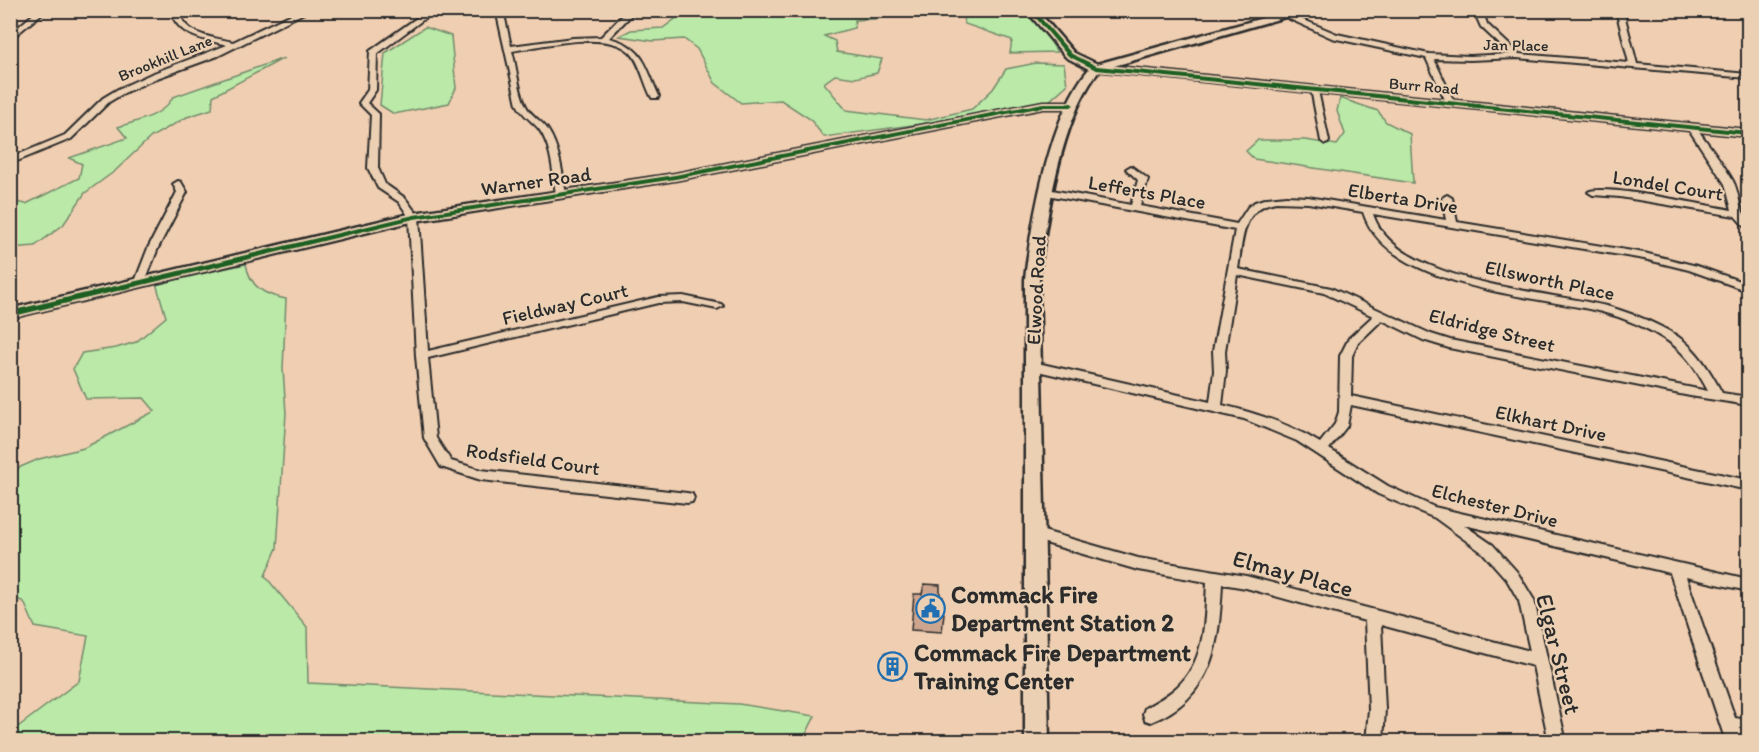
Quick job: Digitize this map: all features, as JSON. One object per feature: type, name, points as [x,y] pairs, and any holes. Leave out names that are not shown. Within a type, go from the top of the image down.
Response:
[{"type":"main road","points":[[1031,10],[1070,55],[1096,68],[1289,17],[1305,10]]},
{"type":"main road","name":"Elwood Road","points":[[1037,741],[1032,279],[1036,242],[1047,192],[1071,105],[1084,80],[1096,68]]},
{"type":"street","points":[[10,38],[43,10]]},
{"type":"street","points":[[181,10],[178,19],[187,31],[234,45]]},
{"type":"street","name":"Brookhill Lane","points":[[10,161],[68,136],[106,100],[121,91],[234,45],[308,10]]},
{"type":"street","points":[[414,217],[402,200],[381,186],[373,168],[375,114],[363,103],[372,90],[373,53],[433,10]]},
{"type":"street","points":[[499,10],[523,110],[548,137],[561,194]]},
{"type":"street","points":[[604,39],[633,10]]},
{"type":"street","points":[[1484,10],[1481,18],[1484,25],[1517,56]]},
{"type":"street","points":[[1619,10],[1634,66]]},
{"type":"street","points":[[1744,10],[1749,20]]},
{"type":"street","name":"Jan Place","points":[[1289,17],[1335,36],[1430,56],[1480,58],[1517,56],[1749,76]]},
{"type":"street","points":[[509,49],[583,39],[604,39],[632,50],[655,96]]},
{"type":"street","points":[[1430,56],[1451,104]]},
{"type":"street","name":"Burr Road","points":[[1096,68],[1749,133]]},
{"type":"street","points":[[1314,91],[1325,141]]},
{"type":"street","name":"Warner Road","points":[[10,314],[414,217],[675,177],[1043,105],[1071,105]]},
{"type":"street","points":[[1692,128],[1730,184],[1731,198],[1738,214],[1749,224]]},
{"type":"street","points":[[1131,168],[1143,178],[1135,208]]},
{"type":"street","points":[[139,284],[153,248],[182,192],[178,184]]},
{"type":"street","name":"Lefferts Place","points":[[1047,192],[1240,228]]},
{"type":"street","name":"Londel Court","points":[[1593,192],[1620,194],[1738,214]]},
{"type":"street","points":[[1447,198],[1452,224]]},
{"type":"street","name":"Elberta Drive","points":[[1216,406],[1220,371],[1219,351],[1240,228],[1244,216],[1251,207],[1260,202],[1280,199],[1308,200],[1663,260],[1749,288]]},
{"type":"street","name":"Ellsworth Place","points":[[1368,210],[1376,232],[1388,244],[1438,273],[1486,286],[1598,307],[1649,325],[1685,348],[1700,363],[1712,380],[1718,397]]},
{"type":"street","name":"Rodsfield Court","points":[[414,217],[422,356],[430,438],[446,464],[481,475],[687,498]]},
{"type":"street","name":"Eldridge Street","points":[[1234,271],[1327,290],[1427,337],[1449,344],[1718,397],[1749,401]]},
{"type":"street","name":"Fieldway Court","points":[[422,356],[658,300],[682,299],[717,306]]},
{"type":"street","points":[[1322,449],[1341,426],[1346,399],[1346,356],[1353,341],[1381,315]]},
{"type":"street","name":"Elchester Drive","points":[[1034,366],[1216,406],[1277,426],[1322,449],[1383,490],[1431,512],[1749,585]]},
{"type":"street","name":"Elkhart Drive","points":[[1346,399],[1749,485]]},
{"type":"street","name":"Elgar Street","points":[[1431,512],[1488,549],[1512,576],[1526,600],[1558,741]]},
{"type":"street","name":"Elmay Place","points":[[1034,534],[1138,564],[1246,582],[1373,618],[1540,661]]},
{"type":"street","points":[[1676,569],[1735,741]]},
{"type":"street","points":[[1151,714],[1183,693],[1202,669],[1211,640],[1215,576]]},
{"type":"street","points":[[1373,618],[1377,709],[1374,741]]},
{"type":"street","points":[[1729,725],[1749,728]]},
{"type":"green space","points":[[686,11],[1018,11],[1033,13],[1057,52],[1010,53],[1012,40],[965,24],[962,16],[892,15],[855,20],[854,28],[824,36],[835,41],[837,52],[882,59],[877,73],[855,78],[835,75],[824,83],[846,110],[926,120],[972,109],[993,89],[1006,69],[1036,63],[1064,64],[1067,85],[1049,101],[957,119],[824,137],[810,119],[781,100],[741,103],[715,83],[697,49],[684,39],[653,41],[619,36],[631,30],[663,28]]},
{"type":"green space","points":[[425,27],[451,36],[456,88],[449,103],[394,114],[380,105],[385,53]]},
{"type":"green space","points":[[284,58],[213,96],[212,109],[187,117],[151,137],[115,171],[85,193],[63,225],[35,246],[11,248],[11,201],[26,204],[79,178],[82,164],[69,158],[127,138],[118,127],[156,113],[163,109],[173,97]]},
{"type":"green space","points":[[1340,98],[1378,111],[1386,122],[1410,134],[1413,183],[1254,159],[1246,151],[1258,140],[1305,140],[1337,145],[1345,134],[1337,111]]},
{"type":"green space","points":[[246,264],[251,279],[259,289],[286,299],[283,369],[286,413],[277,548],[265,576],[307,627],[308,683],[739,704],[815,716],[802,742],[11,742],[11,732],[79,681],[88,636],[35,627],[24,602],[11,596],[11,471],[39,459],[84,448],[155,411],[144,398],[86,399],[73,369],[82,353],[116,348],[136,342],[166,317],[156,283]]},
{"type":"building","name":"Commack Fire Department Station 2","points":[[924,584],[940,585],[940,595],[943,597],[941,613],[944,613],[942,632],[911,630],[914,594],[922,594]]},
{"type":"building","name":"Commack Fire Department Training Center","points":[[885,653],[900,654],[899,664],[903,665],[902,678],[883,675]]},
{"type":"cycle path","points":[[1031,10],[1070,55],[1096,68],[1748,133]]},
{"type":"cycle path","points":[[10,314],[414,217],[675,177],[1043,105],[1071,105]]},
{"type":"place","name":"Commack Fire Department Station 2","points":[[930,608]]},
{"type":"place","name":"Commack Fire Department Training Center","points":[[893,666]]}]
